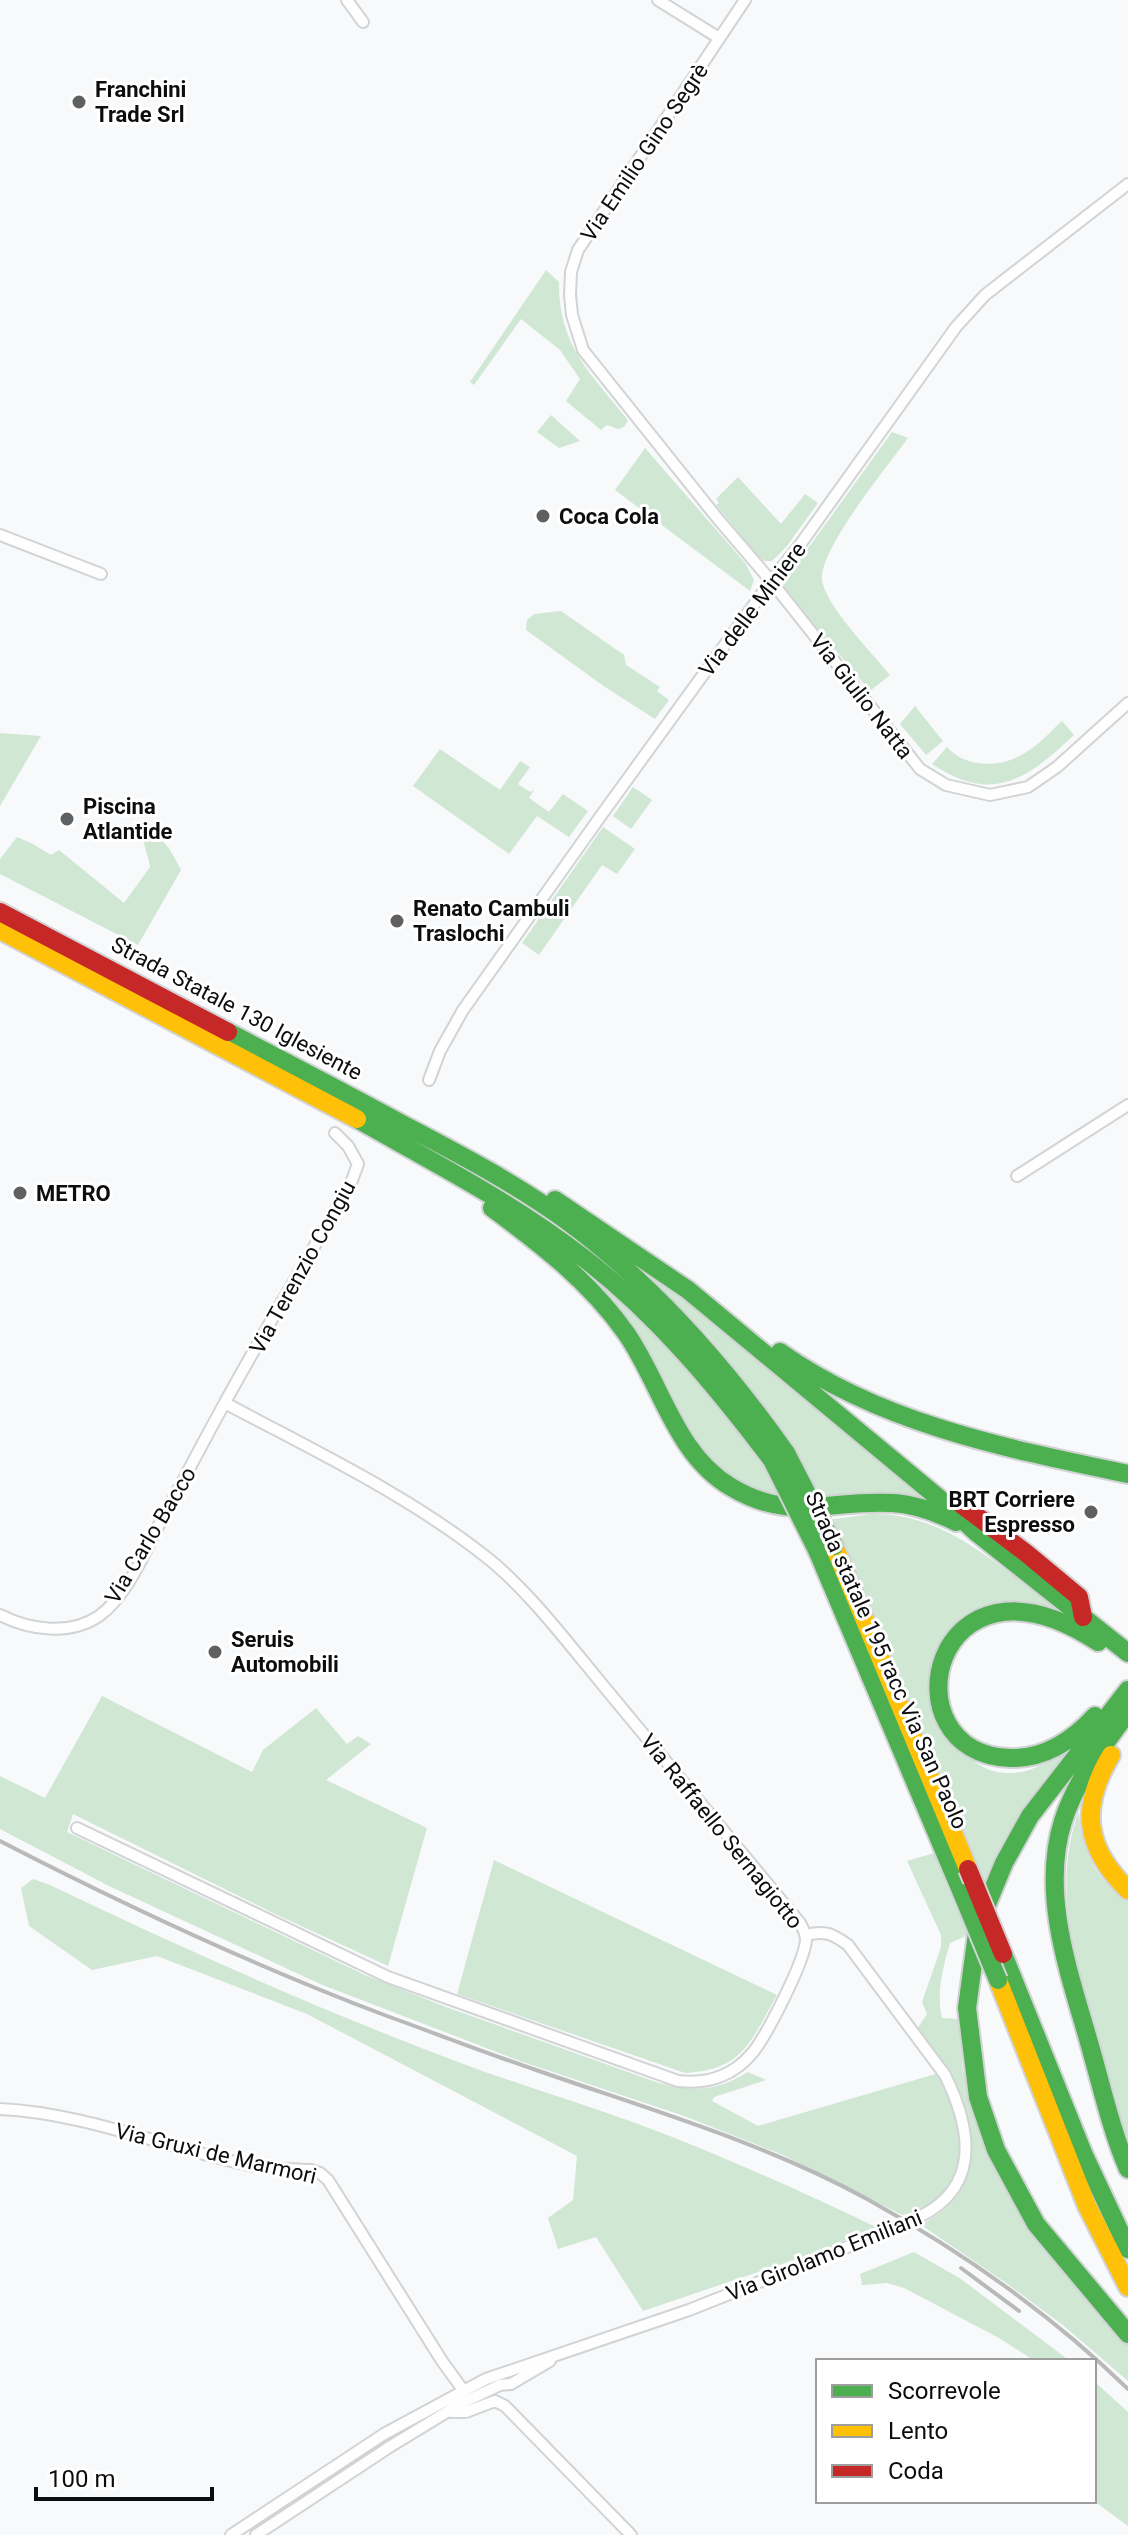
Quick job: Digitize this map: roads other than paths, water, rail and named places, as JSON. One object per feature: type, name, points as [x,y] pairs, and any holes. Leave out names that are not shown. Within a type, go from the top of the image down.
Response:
[{"type":"highway","name":"Strada Statale 130 Iglesiente","points":[[0,912],[450,1149]]},
{"type":"highway","name":"Strada Statale 130 Iglesiente","points":[[0,930],[329,1101],[445,1168]]},
{"type":"highway","points":[[450,1149],[468,1149],[491,1161],[635,1252],[739,1331],[977,1533],[1083,1617],[1108,1643]]},
{"type":"highway","name":"Strada statale 195 racc Via San Paolo","points":[[450,1149],[521,1190],[579,1230],[651,1293],[739,1388],[826,1548],[968,1869],[1084,2155],[1128,2249]]},
{"type":"highway","points":[[445,1168],[462,1187],[514,1224],[586,1286],[609,1312],[639,1352],[681,1435],[698,1460],[717,1478],[745,1495],[774,1505],[805,1508],[859,1502],[905,1504],[930,1510],[977,1533]]},
{"type":"highway","name":"Strada statale 195 racc Via San Paolo","points":[[445,1168],[521,1213],[565,1244],[640,1306],[683,1349],[779,1457]]},
{"type":"highway","points":[[635,1252],[647,1252],[666,1264],[788,1358],[903,1417],[1002,1448],[1128,1474]]},
{"type":"highway","points":[[944,1502],[959,1503],[1026,1553],[1079,1597],[1083,1617]]},
{"type":"highway","name":"Strada statale 195 racc Via San Paolo","points":[[826,1548],[1087,2206],[1128,2287]]},
{"type":"highway","points":[[1125,1701],[1104,1705],[1068,1743],[1042,1756],[1017,1759],[989,1757],[963,1743],[946,1722],[937,1699],[937,1671],[947,1647],[965,1628],[988,1613],[1013,1611],[1042,1614],[1066,1622],[1128,1655]]},
{"type":"highway","points":[[1125,1701],[1086,1757],[1030,1816],[990,1893],[978,1926],[967,2008],[978,2097],[996,2150],[1036,2224],[1128,2334]]},
{"type":"highway","points":[[1128,1730],[1099,1771],[1092,1795],[1089,1825],[1097,1852],[1110,1875],[1128,1890]]},
{"type":"highway","points":[[1086,1757],[1062,1824],[1056,1866],[1057,1907],[1064,1952],[1128,2169]]},
{"type":"street","points":[[347,0],[363,22]]},
{"type":"street","points":[[658,0],[719,38]]},
{"type":"street","name":"Via Emilio Gino Segrè","points":[[745,0],[578,250],[571,272],[572,315],[583,350],[771,581]]},
{"type":"street","name":"Via delle Miniere","points":[[429,1080],[440,1051],[463,1010],[956,327],[985,295],[1128,184]]},
{"type":"street","points":[[0,535],[101,574]]},
{"type":"street","name":"Via Giulio Natta","points":[[771,581],[917,767],[946,785],[990,795],[1028,787],[1057,767],[1128,703]]},
{"type":"street","points":[[1017,1176],[1128,1105]]},
{"type":"street","name":"Via Terenzio Congiu","points":[[225,1403],[351,1183],[358,1164],[348,1146],[335,1133]]},
{"type":"street","name":"Via Carlo Bacco","points":[[0,1615],[16,1623],[47,1628],[73,1627],[96,1618],[114,1604],[225,1403]]},
{"type":"street","name":"Via Raffaello Sernagiotto","points":[[77,1828],[378,1973],[678,2081],[700,2083],[723,2077],[754,2052],[804,1950],[806,1935],[800,1923],[573,1648],[488,1558],[448,1528],[355,1473],[225,1403]]},
{"type":"street","name":"Via Girolamo Emiliani","points":[[231,2535],[384,2434],[463,2390],[507,2371],[689,2310],[885,2232],[934,2209],[948,2198],[962,2174],[965,2133],[955,2096],[945,2075],[848,1945],[834,1934],[820,1932],[806,1935]]},
{"type":"street","name":"Via Gruxi de Marmori","points":[[0,2109],[46,2114],[250,2165],[320,2173],[328,2180],[463,2390]]},
{"type":"street","name":"Via Girolamo Emiliani","points":[[261,2533],[460,2404],[500,2385],[511,2384],[558,2355]]},
{"type":"street","points":[[505,2406],[511,2384],[507,2371]]},
{"type":"street","points":[[450,2412],[466,2412],[495,2401],[505,2406],[631,2535]]},
{"type":"railway","points":[[0,1841],[95,1889],[288,1977],[499,2057],[746,2143],[828,2179],[937,2240],[1004,2285],[1068,2335],[1128,2389]]},
{"type":"railway","points":[[961,2268],[1019,2311]]},
{"type":"place","name":"Franchini Trade Srl","points":[[79,102]]},
{"type":"place","name":"Coca Cola","points":[[543,516]]},
{"type":"place","name":"Piscina Atlantide","points":[[67,819]]},
{"type":"place","name":"Renato Cambuli Traslochi","points":[[397,921]]},
{"type":"place","name":"METRO","points":[[20,1193]]},
{"type":"place","name":"BRT Corriere Espresso","points":[[1091,1512]]},
{"type":"place","name":"Seruis Automobili","points":[[215,1652]]}]
